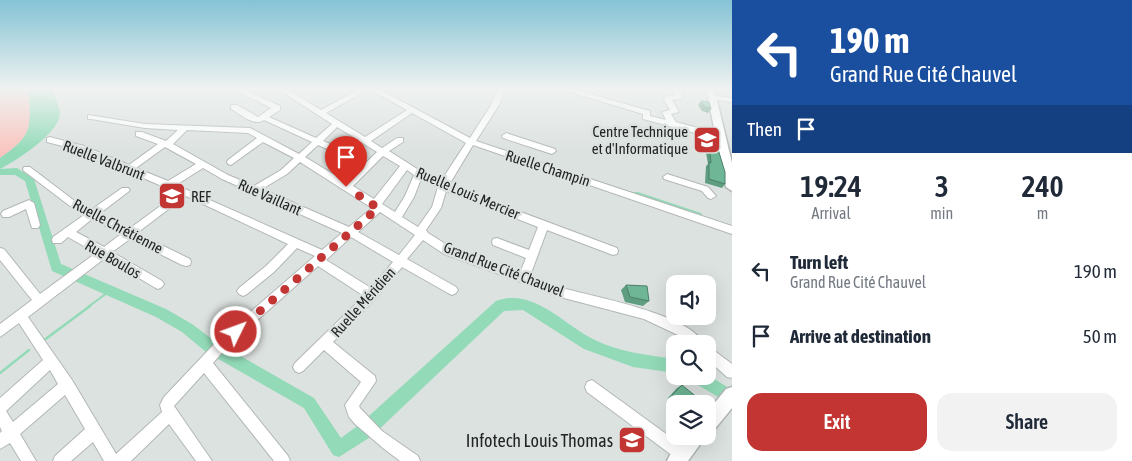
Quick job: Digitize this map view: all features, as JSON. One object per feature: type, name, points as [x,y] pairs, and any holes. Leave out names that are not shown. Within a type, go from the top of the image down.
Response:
[{"type":"main road","points":[[713,110],[729,164],[732,187]]},
{"type":"main road","points":[[716,416],[730,402]]},
{"type":"main road","points":[[679,457],[689,445]]},
{"type":"street","points":[[240,110],[341,152],[412,110]]},
{"type":"street","points":[[250,131],[261,119],[275,110]]},
{"type":"street","name":"Ruelle Louis Mercier","points":[[315,110],[419,174],[443,186],[613,251]]},
{"type":"street","points":[[321,113],[327,110]]},
{"type":"street","name":"Ruelle Champin","points":[[412,110],[470,141],[732,230]]},
{"type":"street","name":"Ruelle Méridien","points":[[299,367],[372,295],[421,232],[436,208],[443,186],[491,110]]},
{"type":"street","points":[[635,110],[647,113],[646,117],[674,126],[721,136]]},
{"type":"street","points":[[674,110],[675,112],[666,112],[674,126]]},
{"type":"street","name":"Grand Rue Cité Chauvel","points":[[91,117],[184,129],[250,131],[300,158],[376,207],[421,232],[448,251],[564,293],[646,314],[687,335]]},
{"type":"street","points":[[254,190],[277,177],[337,123]]},
{"type":"street","points":[[129,169],[166,144],[184,129]]},
{"type":"street","name":"Rue Vaillant","points":[[139,134],[166,144],[224,177],[350,232],[452,290]]},
{"type":"street","points":[[506,136],[552,152]]},
{"type":"street","points":[[231,162],[263,138]]},
{"type":"street","name":"Ruelle Valbrunt","points":[[50,140],[80,148],[169,185],[296,242],[372,295]]},
{"type":"street","points":[[346,187],[383,151],[400,140]]},
{"type":"street","points":[[169,185],[203,164]]},
{"type":"street","points":[[205,461],[170,414],[167,408],[169,402],[219,348],[376,207],[406,165]]},
{"type":"street","name":"Ruelle Chrétienne","points":[[27,169],[73,204],[186,262]]},
{"type":"street","points":[[396,218],[409,198],[419,174]]},
{"type":"street","points":[[667,177],[705,189],[711,196]]},
{"type":"street","points":[[57,240],[125,190]]},
{"type":"street","points":[[0,331],[185,192]]},
{"type":"street","points":[[6,214],[29,203],[35,225]]},
{"type":"street","points":[[524,277],[544,225]]},
{"type":"street","name":"Rue Boulos","points":[[68,232],[103,254],[158,284]]},
{"type":"street","points":[[242,291],[270,269],[296,242]]},
{"type":"street","points":[[497,242],[533,256]]},
{"type":"street","points":[[0,252],[39,302]]},
{"type":"street","points":[[21,316],[67,385],[112,461]]},
{"type":"street","points":[[325,343],[370,382],[352,405],[353,412],[367,426],[413,461]]},
{"type":"street","points":[[716,359],[732,372]]},
{"type":"street","points":[[0,406],[51,360]]},
{"type":"street","points":[[205,364],[283,461]]},
{"type":"street","points":[[0,442],[67,385]]},
{"type":"street","points":[[592,387],[679,457]]},
{"type":"street","points":[[0,414],[30,461]]},
{"type":"street","points":[[120,461],[170,414]]},
{"type":"street","points":[[60,461],[94,431]]},
{"type":"shaded area","points":[[0,110],[30,110],[30,121],[25,136],[0,158]]},
{"type":"shaded area","points":[[30,110],[60,110],[60,114],[58,121],[45,138],[16,160],[0,169],[0,158],[25,136],[28,129]]},
{"type":"building","points":[[701,132],[713,135],[714,146],[717,146],[725,172],[725,184],[709,179],[709,162],[711,163],[709,143],[704,142]]},
{"type":"building","points":[[626,285],[647,286],[649,301],[630,297]]},
{"type":"building","points":[[682,385],[694,395],[672,395]]},
{"type":"waterway","points":[[0,172],[17,171],[29,179],[56,267],[161,313],[187,328],[211,347],[309,403],[339,449],[366,430],[501,305],[525,304],[589,344],[633,360],[666,365]]},
{"type":"waterway","points":[[636,194],[699,215]]},
{"type":"waterway","points":[[88,307],[111,290]]},
{"type":"waterway","points":[[43,341],[90,306]]},
{"type":"waterway","points":[[0,373],[29,350]]},
{"type":"waterway","points":[[711,385],[732,398]]},
{"type":"place","name":"Centre Technique et d'Informatique","points":[[707,140]]},
{"type":"place","name":"REF","points":[[172,196]]},
{"type":"place","name":"Infotech Louis Thomas","points":[[632,440]]},
{"type":"route","points":[[236,332],[293,280],[378,208],[346,187]]}]
